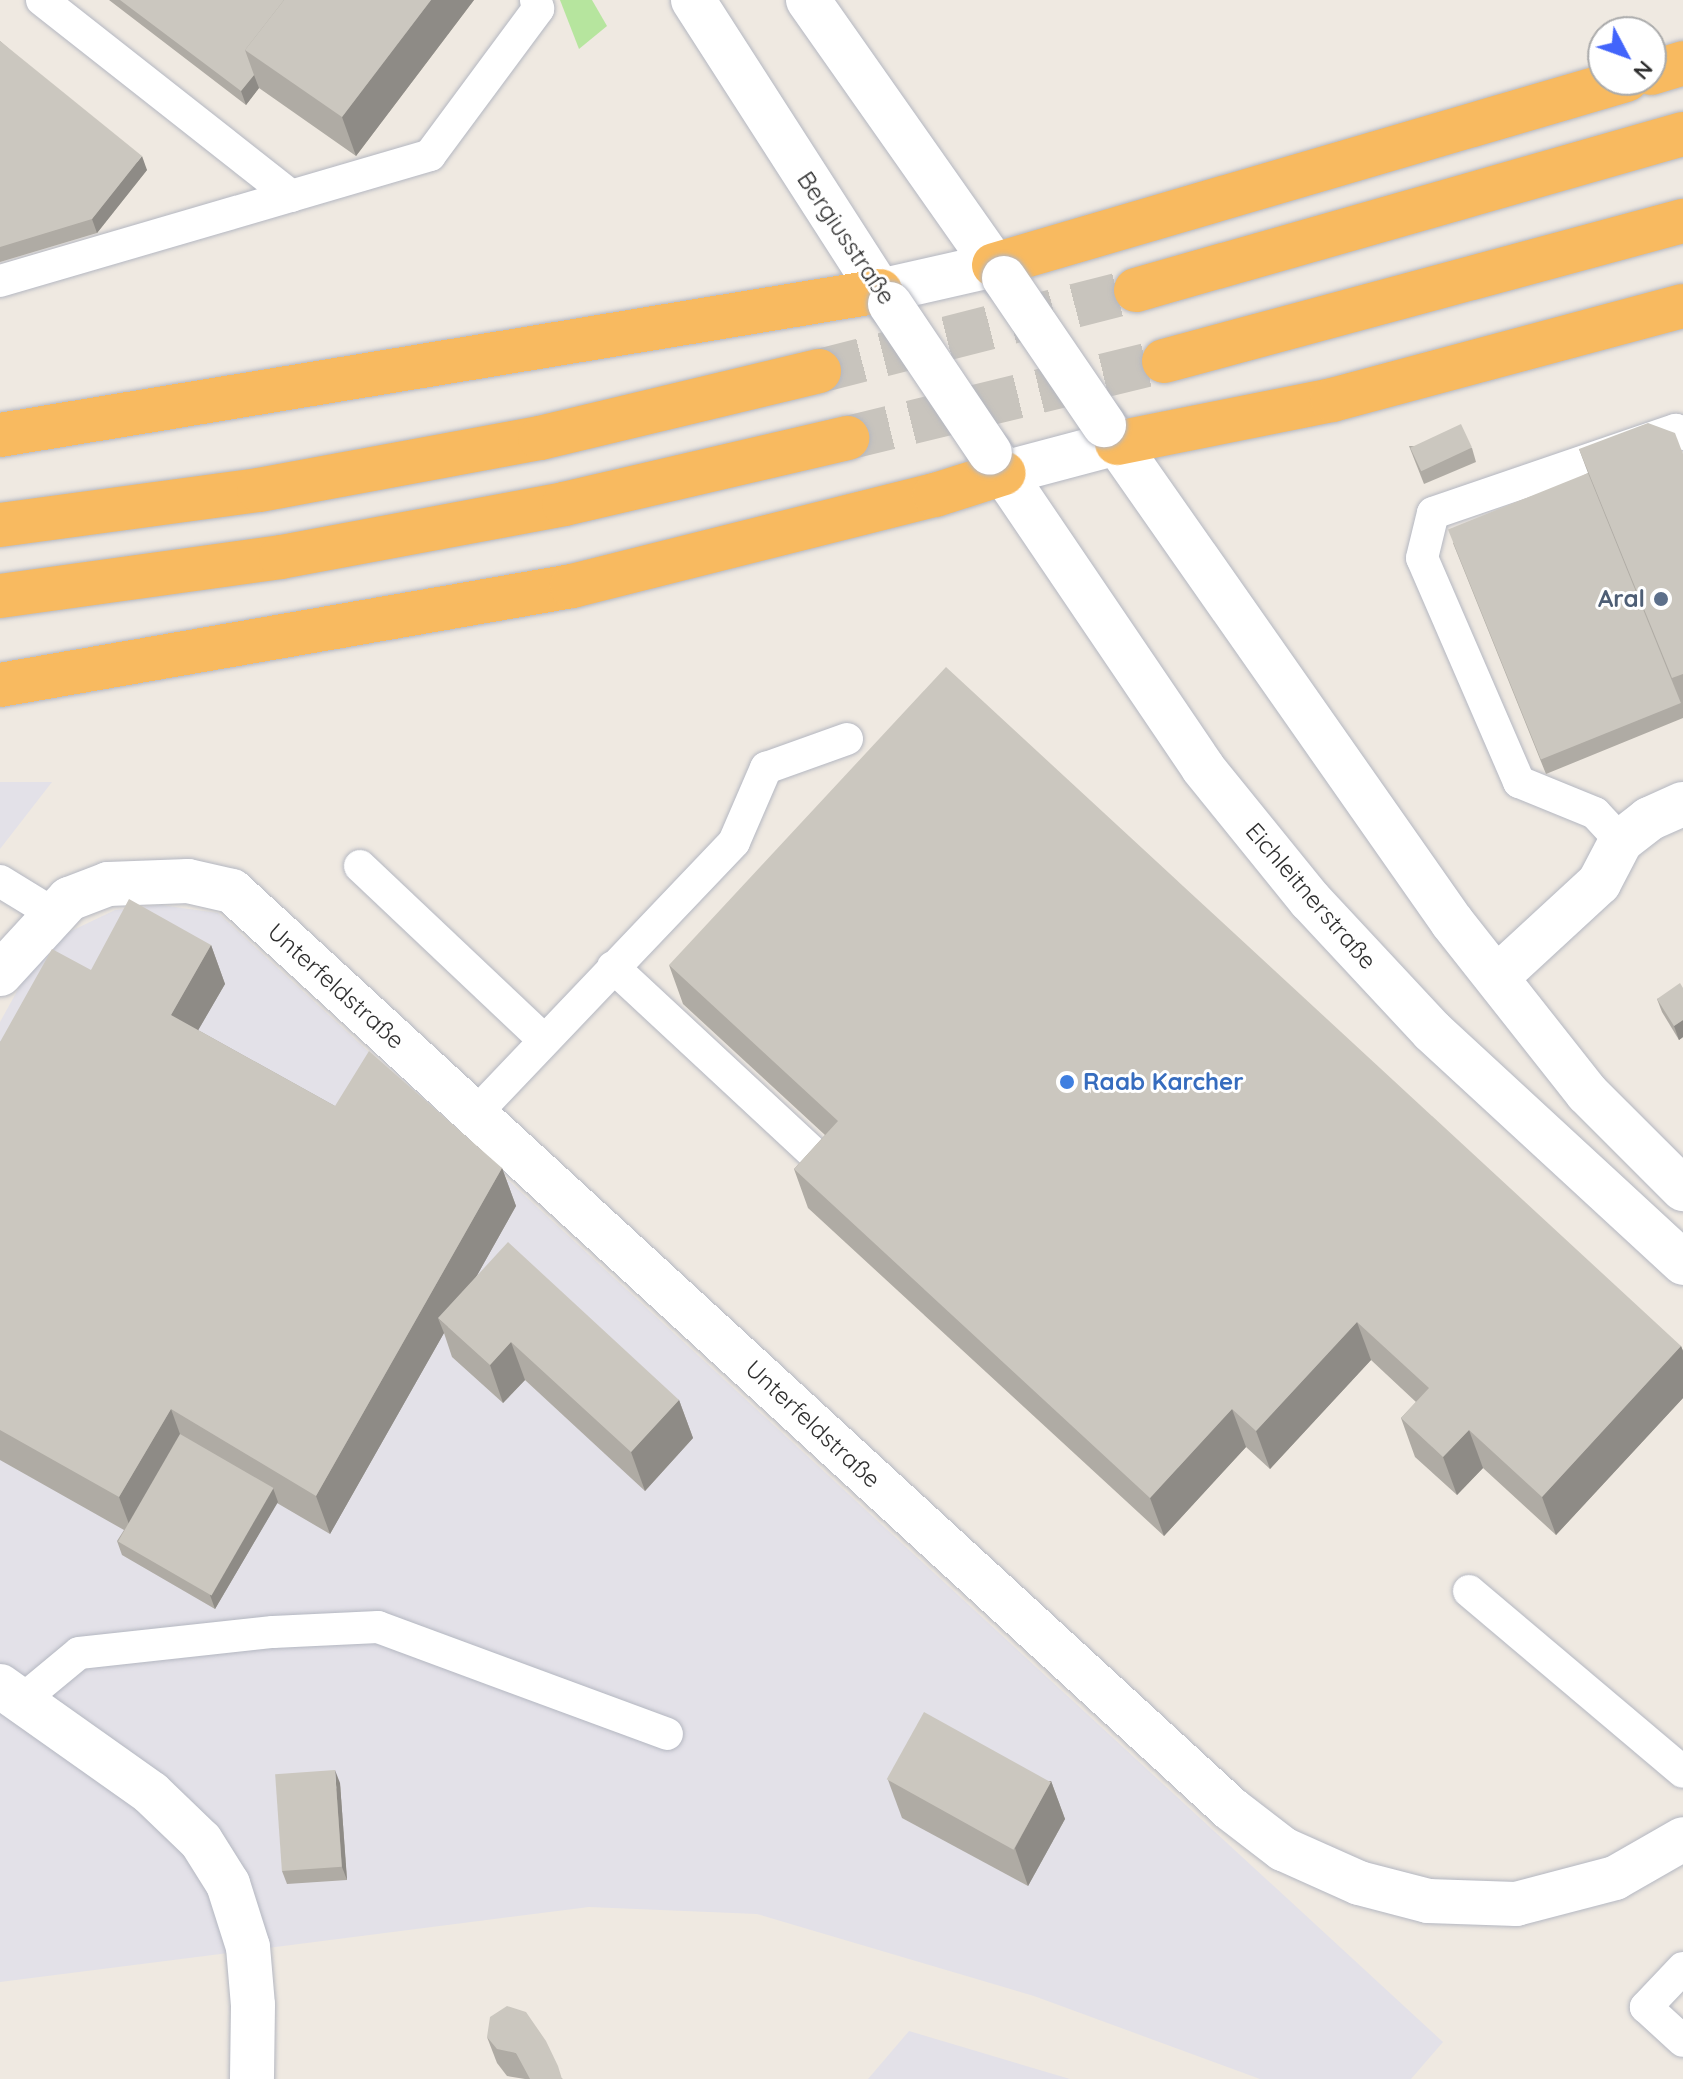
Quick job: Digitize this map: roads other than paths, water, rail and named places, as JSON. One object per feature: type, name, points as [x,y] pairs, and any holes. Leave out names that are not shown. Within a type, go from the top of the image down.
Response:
[{"type":"highway","points":[[999,272],[1587,92]]},
{"type":"highway","points":[[1136,290],[1683,134]]},
{"type":"highway","points":[[1164,361],[1683,221]]},
{"type":"highway","points":[[0,435],[885,298]]},
{"type":"highway","points":[[1110,434],[1332,400],[1683,306]]},
{"type":"highway","points":[[0,525],[259,490],[540,438],[819,371]]},
{"type":"highway","points":[[0,596],[281,557],[564,504],[847,438]]},
{"type":"highway","points":[[0,685],[572,586],[935,495],[997,463]]},
{"type":"street","name":"Bergiusstraße","points":[[693,0],[885,298],[997,463]]},
{"type":"street","points":[[808,0],[1452,922],[1587,1093],[1683,1189]]},
{"type":"street","points":[[885,298],[999,272]]},
{"type":"street","points":[[997,463],[1110,434]]},
{"type":"street","name":"Eichleitnerstraße","points":[[997,463],[1203,768],[1310,900],[1432,1031],[1683,1263]]},
{"type":"street","points":[[1497,977],[1599,883],[1621,841],[1649,819],[1683,804]]},
{"type":"street","name":"Unterfeldstraße","points":[[0,974],[69,899],[108,884],[188,881],[232,891],[1231,1809],[1283,1849],[1359,1883],[1428,1901],[1516,1904],[1615,1878],[1683,1839]]},
{"type":"street","points":[[10,1693],[151,1793],[201,1841],[228,1884],[248,1947],[253,2005],[252,2079]]},
{"type":"lane","points":[[42,0],[291,196]]},
{"type":"lane","points":[[0,281],[430,155],[538,9],[536,0]]},
{"type":"lane","points":[[1621,841],[1595,813],[1519,782],[1422,558],[1433,513],[1676,430],[1683,434]]},
{"type":"lane","points":[[476,1113],[734,842],[766,768],[847,739]]},
{"type":"lane","points":[[360,866],[544,1040]]},
{"type":"lane","points":[[0,881],[54,914]]},
{"type":"lane","points":[[613,967],[814,1154]]},
{"type":"lane","points":[[1469,1591],[1683,1772]]},
{"type":"lane","points":[[10,1693],[79,1653],[273,1632],[378,1627],[667,1734]]},
{"type":"lane","points":[[1683,1968],[1646,2007],[1683,2041]]},
{"type":"tunnel","points":[[819,371],[1136,290]]},
{"type":"tunnel","points":[[847,438],[1164,361]]},
{"type":"place","name":"Aral","points":[[1661,599]]},
{"type":"place","name":"Raab Karcher","points":[[1067,1082]]}]
